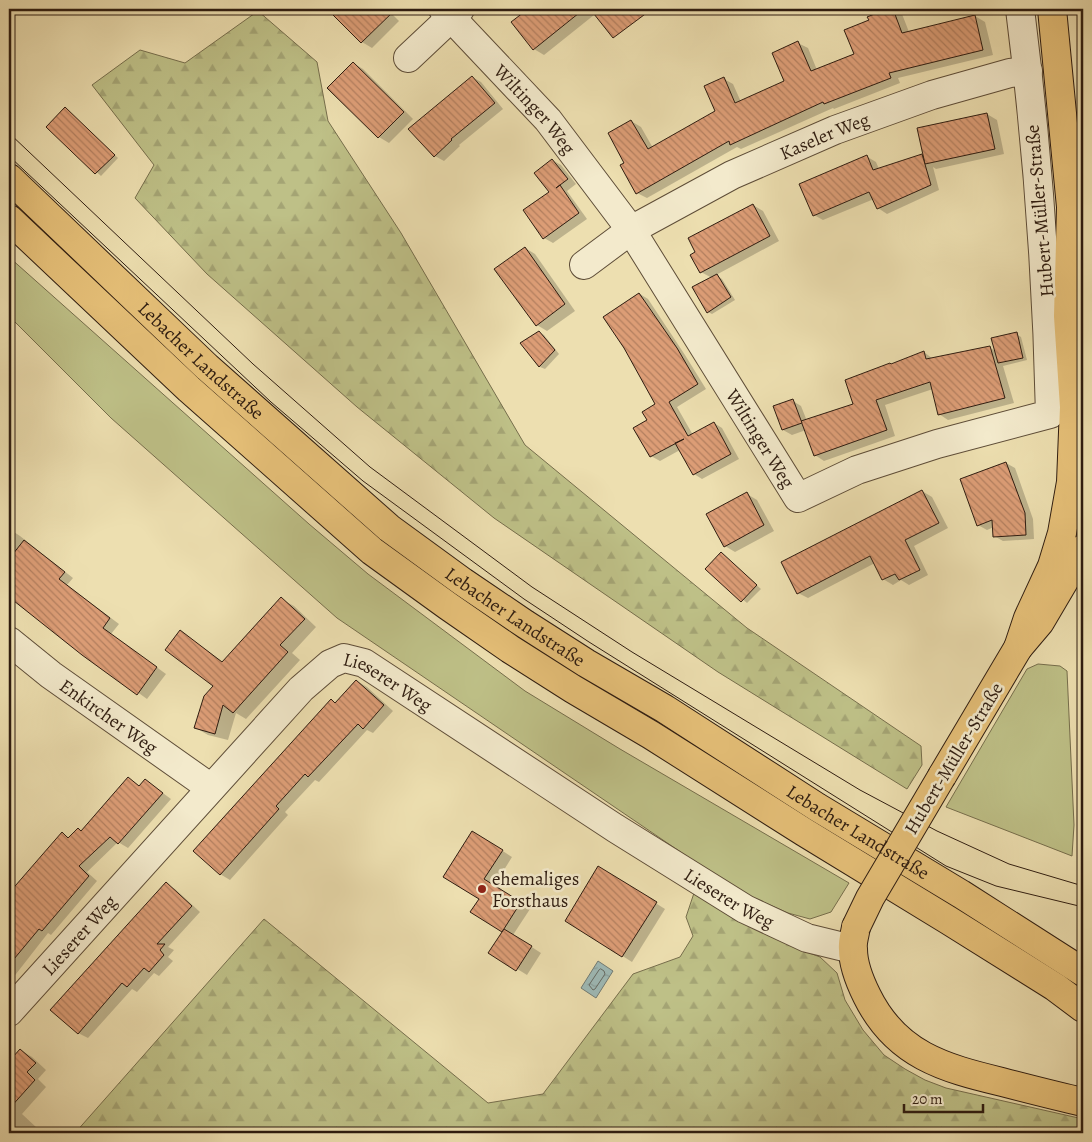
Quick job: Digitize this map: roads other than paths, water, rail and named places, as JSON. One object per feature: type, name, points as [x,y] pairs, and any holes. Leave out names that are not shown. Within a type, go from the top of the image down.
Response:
[{"type":"main road","name":"Hubert-Müller-Straße","points":[[1052,9],[1070,207],[1083,286]]},
{"type":"main road","name":"Lebacher Landstraße","points":[[9,178],[207,367],[389,528],[525,624],[665,709],[817,807],[961,894],[1083,972]]},
{"type":"main road","name":"Hubert-Müller-Straße","points":[[1018,648],[1028,618],[1052,566],[1062,533],[1071,482],[1062,410],[1068,316],[1070,207]]},
{"type":"main road","name":"Lebacher Landstraße","points":[[9,219],[189,389],[372,551],[510,649],[573,689],[652,735],[804,832],[1055,987],[1083,1008]]},
{"type":"main road","name":"Hubert-Müller-Straße","points":[[854,938],[870,898],[1018,648],[1040,622],[1083,549]]},
{"type":"main road","points":[[854,938],[858,976],[878,1016],[897,1038],[944,1066],[972,1075],[1083,1102]]},
{"type":"street","name":"Hubert-Müller-Straße","points":[[1020,9],[1028,71],[1040,206],[1047,314],[1062,410]]},
{"type":"street","name":"Wiltinger Weg","points":[[408,58],[451,11],[548,120],[631,230],[798,498],[857,470],[937,444],[1062,410]]},
{"type":"street","name":"Kaseler Weg","points":[[631,230],[732,175],[835,130],[932,95],[1010,73],[1028,71]]},
{"type":"street","points":[[584,264],[631,230]]},
{"type":"street","name":"Enkircher Weg","points":[[9,641],[51,675],[211,788]]},
{"type":"street","name":"Lieserer Weg","points":[[9,1012],[301,689],[330,664],[344,658],[364,663],[615,828],[745,909],[806,938],[854,938]]},
{"type":"water","points":[[598,961],[613,971],[596,998],[581,988]]},
{"type":"tram line","points":[[9,133],[253,364],[370,467],[532,587],[632,652],[860,790],[937,831],[1009,864],[1083,886]]},
{"type":"tram line","points":[[9,156],[271,402],[363,481],[524,599],[589,642],[946,866],[996,886],[1083,907]]},
{"type":"place","name":"ehemaliges Forsthaus","points":[[482,889]]}]
